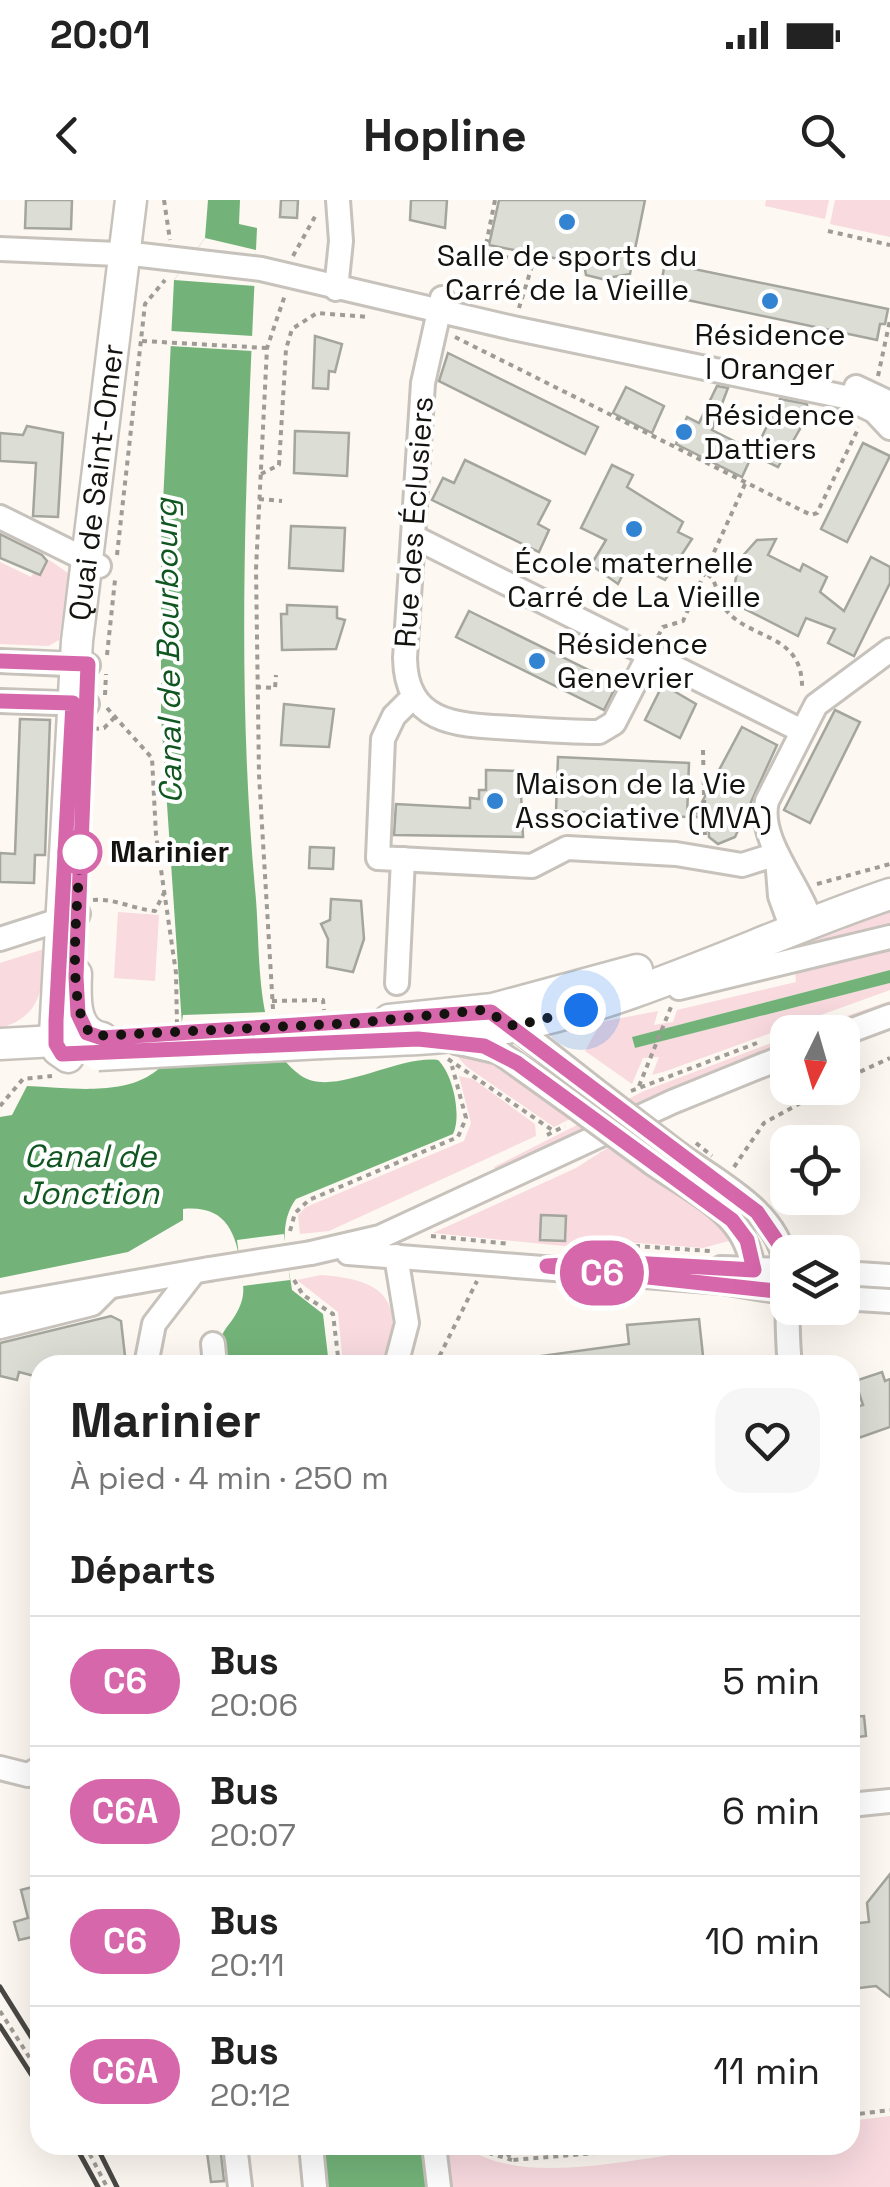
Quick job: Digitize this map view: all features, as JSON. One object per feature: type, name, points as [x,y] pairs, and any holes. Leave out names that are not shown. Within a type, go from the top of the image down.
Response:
[{"type":"main road","name":"Quai de Saint-Omer","points":[[78,1053],[76,911],[82,664],[132,255],[131,200]]},
{"type":"main road","name":"Quai de Saint-Omer","points":[[132,255],[149,200]]},
{"type":"main road","points":[[322,1026],[418,1039],[514,1026],[597,1005],[890,879]]},
{"type":"main road","points":[[0,1063],[483,1010],[566,991],[795,918],[890,894]]},
{"type":"main road","name":"Quai de Saint-Omer","points":[[76,911],[78,1014],[87,1033],[78,1053]]},
{"type":"main road","points":[[0,1044],[78,1053]]},
{"type":"street","points":[[329,280],[331,201]]},
{"type":"street","points":[[0,249],[132,255],[261,270],[288,280],[329,280],[439,312],[845,397],[883,413]]},
{"type":"street","points":[[439,312],[517,315],[883,413]]},
{"type":"street","name":"Rue des Éclusiers","points":[[414,696],[405,664],[423,383],[439,312]]},
{"type":"street","points":[[0,517],[92,563]]},
{"type":"street","points":[[414,537],[802,731]]},
{"type":"street","points":[[795,918],[765,808],[822,699],[889,650]]},
{"type":"street","points":[[649,655],[614,723],[599,732],[458,724],[431,714],[414,696],[389,723],[382,748],[378,858],[532,866],[567,848],[704,858],[742,865],[778,854]]},
{"type":"street","points":[[0,661],[82,664]]},
{"type":"street","points":[[0,701],[82,712]]},
{"type":"street","points":[[398,983],[402,859]]},
{"type":"street","points":[[0,939],[76,911]]},
{"type":"street","points":[[597,1005],[890,937]]},
{"type":"street","points":[[483,1010],[514,1026],[762,1216],[774,1235]]},
{"type":"street","points":[[860,1027],[890,1016]]},
{"type":"street","points":[[418,1039],[492,1048],[566,1100],[740,1227],[750,1245],[753,1278]]},
{"type":"street","points":[[0,1306],[311,1253],[380,1237],[672,1102],[770,1062]]},
{"type":"street","points":[[311,1253],[547,1266],[614,1262],[770,1280]]},
{"type":"street","points":[[396,1256],[407,1323],[399,1355]]},
{"type":"street","points":[[148,1355],[154,1324],[202,1271]]},
{"type":"street","points":[[860,1275],[890,1276]]},
{"type":"street","points":[[0,1327],[92,1304],[110,1286]]},
{"type":"street","points":[[860,1299],[890,1301]]},
{"type":"street","points":[[788,1325],[790,1355]]},
{"type":"street","points":[[0,1768],[30,1774]]},
{"type":"street","points":[[860,1803],[890,1800]]},
{"type":"street","points":[[237,2155],[240,2187]]},
{"type":"street","points":[[312,2155],[316,2187]]},
{"type":"street","points":[[435,2155],[439,2187]]},
{"type":"path","points":[[495,200],[485,250],[532,266],[517,315]]},
{"type":"path","points":[[273,1009],[256,687],[259,499],[267,348],[288,280],[313,226],[331,201]]},
{"type":"path","points":[[828,231],[890,245]]},
{"type":"path","points":[[145,304],[108,639],[105,706],[152,758],[178,997],[174,1037]]},
{"type":"path","points":[[439,312],[745,484],[814,515],[883,413],[890,320]]},
{"type":"path","points":[[262,474],[279,466],[286,349],[296,323],[317,313],[380,318]]},
{"type":"path","points":[[142,341],[267,348]]},
{"type":"path","points":[[649,655],[662,627],[683,621],[745,484]]},
{"type":"path","points":[[259,499],[282,501]]},
{"type":"path","points":[[705,572],[715,580],[722,606],[738,620],[780,641],[799,665],[802,731]]},
{"type":"path","points":[[256,687],[275,688],[276,675]]},
{"type":"path","points":[[82,712],[104,728],[115,717]]},
{"type":"path","points":[[703,750],[704,858]]},
{"type":"path","points":[[824,882],[890,864]]},
{"type":"path","points":[[76,911],[109,898],[125,908],[154,911],[164,893]]},
{"type":"path","points":[[272,1001],[324,1000],[322,1026]]},
{"type":"path","points":[[638,1087],[673,1002]]},
{"type":"path","points":[[0,1106],[26,1078],[78,1053]]},
{"type":"path","points":[[860,1072],[890,1058]]},
{"type":"path","points":[[290,1231],[295,1213],[309,1200],[458,1137],[466,1118],[452,1066],[486,1081],[554,1132]]},
{"type":"path","points":[[732,1172],[764,1123],[797,1105]]},
{"type":"path","points":[[416,1236],[489,1238],[518,1245]]},
{"type":"path","points":[[583,1249],[693,1250]]},
{"type":"path","points":[[294,1280],[303,1295],[333,1314],[338,1355]]},
{"type":"path","points":[[440,1355],[477,1282]]},
{"type":"path","points":[[0,2012],[30,2058]]},
{"type":"path","points":[[860,2114],[890,2110]]},
{"type":"path","points":[[90,2155],[107,2187]]},
{"type":"path","points":[[496,2155],[512,2160],[572,2155]]},
{"type":"path","points":[[508,2155],[512,2160]]},
{"type":"shaded area","points":[[766,200],[829,200],[825,219],[765,206]]},
{"type":"shaded area","points":[[835,200],[890,200],[890,237],[830,224]]},
{"type":"shaded area","points":[[49,560],[68,573],[59,640],[48,646],[0,644],[0,562],[31,577],[34,572],[40,575]]},
{"type":"shaded area","points":[[890,900],[890,927],[774,955],[846,929],[842,917]]},
{"type":"shaded area","points":[[118,912],[159,915],[155,981],[114,978]]},
{"type":"shaded area","points":[[890,947],[890,970],[633,1037],[635,1048],[890,983],[890,990],[821,1015],[770,1015],[770,1033],[666,1071],[652,1075],[659,1057],[643,1058],[632,1084],[585,1051],[601,1022],[658,1011],[654,1025],[673,1022],[677,1010],[796,982],[795,972]]},
{"type":"shaded area","points":[[47,948],[38,998],[25,1016],[0,1028],[0,963]]},
{"type":"shaded area","points":[[890,1001],[890,1008],[860,1019],[860,1015],[849,1015]]},
{"type":"shaded area","points":[[770,1043],[770,1054],[498,1174],[494,1167],[644,1091]]},
{"type":"shaded area","points":[[454,1053],[500,1061],[574,1117],[554,1127],[467,1067]]},
{"type":"shaded area","points":[[459,1076],[473,1079],[535,1124],[536,1136],[329,1231],[300,1234],[298,1215],[306,1207],[464,1141],[471,1123]]},
{"type":"shaded area","points":[[612,1145],[728,1225],[732,1240],[703,1248],[638,1243],[574,1247],[433,1233],[576,1168]]},
{"type":"shaded area","points":[[321,1275],[361,1282],[375,1289],[391,1309],[389,1355],[342,1355],[338,1312],[297,1280]]},
{"type":"shaded area","points":[[890,2116],[890,2187],[447,2187],[443,2155],[479,2155],[503,2163],[558,2168],[671,2155],[860,2155],[860,2120]]},
{"type":"water","points":[[208,200],[240,200],[239,224],[257,228],[247,476],[245,724],[261,985],[268,1023],[284,1059],[300,1075],[313,1081],[347,1079],[421,1060],[438,1060],[452,1085],[456,1106],[453,1134],[296,1199],[290,1209],[285,1243],[292,1290],[323,1314],[328,1355],[219,1355],[220,1342],[243,1296],[243,1284],[232,1232],[209,1211],[183,1209],[183,1220],[128,1252],[0,1278],[0,1117],[12,1115],[27,1086],[99,1089],[142,1079],[160,1068],[173,1050],[182,1025],[161,716],[161,543],[174,280],[205,238]]},
{"type":"water","points":[[890,970],[890,983],[635,1048],[632,1037]]},
{"type":"water","points":[[316,2155],[427,2155],[432,2187],[321,2187]]},
{"type":"pier","points":[[205,238],[256,250],[255,286],[174,280]]},
{"type":"pier","points":[[171,331],[253,336],[252,351],[170,346]]},
{"type":"pier","points":[[267,1012],[273,1040],[179,1040],[183,1015]]},
{"type":"pier","points":[[284,1234],[290,1280],[243,1286],[237,1240]]},
{"type":"building","points":[[26,200],[72,200],[71,229],[25,228]]},
{"type":"building","points":[[281,200],[298,200],[297,218],[280,217]]},
{"type":"building","points":[[411,200],[447,200],[445,228],[410,220]]},
{"type":"building","name":"Salle de sports du Carré de la Vieille","points":[[499,200],[645,200],[630,274],[602,279],[586,275],[584,264],[489,245]]},
{"type":"building","name":"Résidence l Oranger","points":[[665,263],[888,309],[885,324],[880,324],[877,340],[659,294]]},
{"type":"building","points":[[315,336],[342,344],[335,372],[329,371],[328,389],[313,388]]},
{"type":"building","points":[[448,353],[598,427],[585,454],[439,381]]},
{"type":"building","points":[[717,386],[728,388],[712,430],[754,451],[742,477],[676,444],[687,417],[699,423]]},
{"type":"building","points":[[626,387],[664,406],[652,433],[613,413]]},
{"type":"building","points":[[780,399],[807,404],[808,415],[778,467],[753,455]]},
{"type":"building","points":[[27,426],[63,433],[58,517],[33,516],[36,463],[0,461],[0,433],[23,435]]},
{"type":"building","points":[[295,431],[349,433],[347,476],[294,473]]},
{"type":"building","points":[[863,443],[890,456],[847,542],[821,529]]},
{"type":"building","points":[[465,460],[550,501],[538,524],[549,530],[539,552],[432,500],[443,478],[454,483]]},
{"type":"building","points":[[612,465],[633,475],[627,487],[683,522],[678,532],[692,539],[665,580],[629,562],[618,584],[591,565],[606,540],[581,528]]},
{"type":"building","points":[[291,526],[345,528],[343,571],[289,568]]},
{"type":"building","points":[[0,534],[42,555],[47,561],[40,575],[0,558]]},
{"type":"building","points":[[776,539],[768,555],[800,571],[803,564],[827,577],[820,592],[844,611],[871,557],[890,567],[890,583],[854,656],[828,643],[835,629],[806,618],[798,636],[745,609],[735,583],[739,560],[757,540]]},
{"type":"building","points":[[287,605],[337,607],[337,618],[345,620],[336,649],[282,650],[281,614],[287,614]]},
{"type":"building","name":"Résidence Genevrier","points":[[469,611],[617,684],[604,710],[456,637]]},
{"type":"building","points":[[667,687],[696,704],[680,738],[645,720],[660,690]]},
{"type":"building","points":[[284,704],[334,709],[329,747],[281,745]]},
{"type":"building","points":[[835,710],[860,722],[810,823],[784,810]]},
{"type":"building","points":[[20,719],[50,720],[45,855],[35,855],[34,883],[0,882],[0,853],[15,854]]},
{"type":"building","points":[[742,727],[777,745],[735,837],[718,844],[709,837],[708,817],[694,817]]},
{"type":"building","points":[[558,757],[689,763],[687,817],[556,811]]},
{"type":"building","name":"Maison de la Vie Associative (MVA)","points":[[486,770],[520,771],[523,837],[394,835],[396,804],[470,808],[470,798],[479,799],[479,790],[486,790]]},
{"type":"building","points":[[310,847],[334,848],[333,869],[309,868]]},
{"type":"building","points":[[331,899],[361,901],[364,939],[353,972],[327,967],[328,939],[321,924],[330,920]]},
{"type":"building","points":[[541,1215],[566,1216],[565,1241],[540,1240]]},
{"type":"building","points":[[111,1316],[121,1321],[125,1355],[30,1355],[30,1375],[19,1372],[17,1380],[0,1376],[0,1343]]},
{"type":"building","points":[[699,1319],[703,1355],[548,1355],[629,1344],[627,1325]]},
{"type":"building","points":[[882,1372],[885,1381],[890,1379],[890,1427],[860,1438],[863,1405],[860,1379]]},
{"type":"building","points":[[860,1716],[864,1716],[866,1736],[860,1737]]},
{"type":"building","points":[[890,1874],[890,1997],[876,1986],[860,1988],[860,1923],[869,1922],[867,1903]]},
{"type":"building","points":[[30,1888],[30,1937],[19,1940],[14,1922],[28,1918],[21,1890]]},
{"type":"building","points":[[207,2155],[221,2155],[224,2181],[211,2182]]},
{"type":"railway","points":[[0,1987],[30,2035]]},
{"type":"railway","points":[[0,2026],[30,2072]]},
{"type":"railway","points":[[80,2155],[98,2187]]},
{"type":"railway","points":[[101,2155],[117,2187]]},
{"type":"bus line","name":"C6","points":[[0,661],[88,664],[76,977],[78,1014],[87,1033],[102,1038],[491,1012],[757,1212],[781,1247],[785,1292],[740,1284],[547,1266],[614,1262],[754,1270],[747,1240],[732,1220],[492,1048],[418,1039],[68,1057],[62,1054],[56,1044],[56,1021],[73,703],[0,701]]},
{"type":"place","name":"Salle de sports du Carré de la Vieille","points":[[567,222]]},
{"type":"place","name":"Résidence l Oranger","points":[[770,301]]},
{"type":"place","name":"Résidence Dattiers","points":[[684,432]]},
{"type":"place","name":"École maternelle Carré de La Vieille","points":[[634,529]]},
{"type":"place","name":"Résidence Genevrier","points":[[537,661]]},
{"type":"place","name":"Maison de la Vie Associative (MVA)","points":[[495,801]]},
{"type":"place","name":"Marinier","points":[[80,852]]},
{"type":"route","points":[[80,852],[76,999],[82,1024],[94,1036],[355,1023],[483,1010],[514,1026],[581,1010]]},
{"type":"water label","name":"Canal de Bourbourg","points":[[168,651]]},
{"type":"water label","name":"Canal de Jonction","points":[[90,1174]]}]
